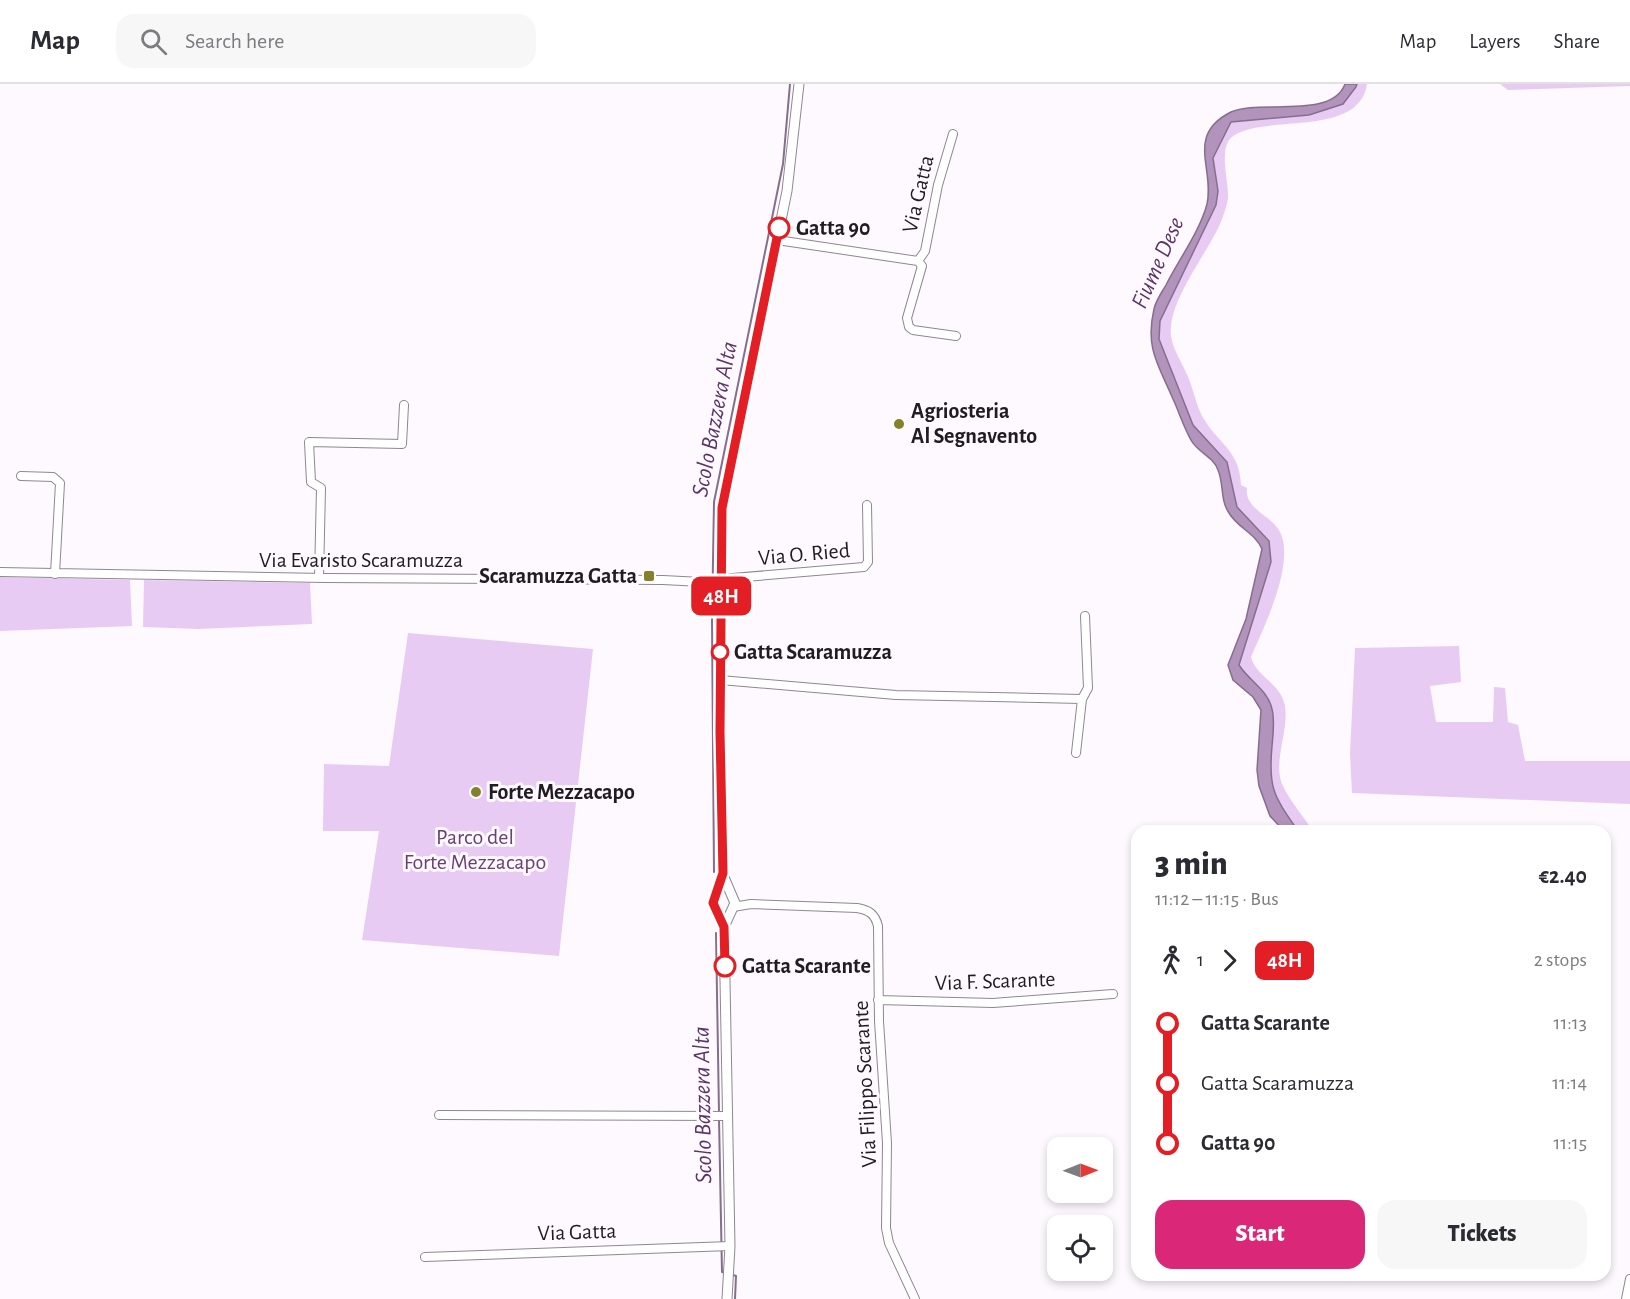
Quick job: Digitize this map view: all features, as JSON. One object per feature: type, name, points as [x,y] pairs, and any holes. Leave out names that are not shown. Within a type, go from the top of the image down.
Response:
[{"type":"street","points":[[727,1299],[723,1116],[724,927],[713,903],[723,873],[720,681],[724,496],[791,165],[799,84]]},
{"type":"street","name":"Via Gatta","points":[[777,240],[918,261],[925,251],[938,185],[953,134]]},
{"type":"street","points":[[918,261],[921,266],[907,318],[909,327],[913,330],[956,336]]},
{"type":"street","points":[[319,578],[321,489],[311,482],[309,442],[402,444],[404,405]]},
{"type":"street","points":[[21,476],[53,477],[60,483],[55,574]]},
{"type":"street","name":"Via O. Ried","points":[[721,581],[864,567],[867,562],[867,506]]},
{"type":"street","name":"Via Evaristo Scaramuzza","points":[[0,572],[319,578],[721,581]]},
{"type":"street","points":[[1076,753],[1082,699],[1088,688],[1085,616]]},
{"type":"street","points":[[720,681],[882,694],[1082,699]]},
{"type":"street","points":[[723,873],[732,894],[732,909],[724,927]]},
{"type":"street","points":[[718,892],[732,894]]},
{"type":"street","name":"Via Filippo Scarante","points":[[732,894],[751,904]]},
{"type":"street","name":"Via Filippo Scarante","points":[[732,909],[751,904],[857,908],[871,912],[878,926],[878,1000],[887,1143],[886,1228],[889,1243],[915,1299]]},
{"type":"street","points":[[718,910],[732,909]]},
{"type":"street","name":"Via F. Scarante","points":[[878,1000],[993,1003],[1113,994]]},
{"type":"street","points":[[439,1115],[723,1116]]},
{"type":"street","name":"Via Gatta","points":[[425,1257],[725,1246]]},
{"type":"street","points":[[1626,1299],[1630,1280]]},
{"type":"green space","points":[[1357,84],[1367,84],[1360,101],[1347,112],[1328,119],[1246,130],[1232,137],[1228,142],[1225,157],[1228,198],[1225,211],[1214,236],[1181,294],[1171,323],[1172,342],[1188,376],[1202,416],[1237,463],[1241,485],[1247,488],[1250,502],[1277,527],[1281,534],[1284,562],[1281,579],[1270,613],[1251,657],[1258,670],[1283,698],[1286,716],[1280,756],[1280,775],[1282,784],[1309,825],[1294,825],[1278,801],[1272,783],[1274,723],[1270,702],[1239,665],[1269,541],[1237,507],[1227,462],[1193,425],[1159,339],[1160,321],[1218,191],[1213,158],[1231,122],[1309,115],[1356,87]]},
{"type":"green space","points":[[1500,84],[1630,84],[1630,86],[1508,90]]},
{"type":"green space","points":[[0,577],[130,580],[132,626],[0,631]]},
{"type":"green space","points":[[144,580],[310,583],[312,624],[198,629],[143,627]]},
{"type":"green space","name":"Parco del Forte Mezzacapo","points":[[408,633],[593,649],[559,956],[362,940],[379,831],[323,831],[324,764],[389,766]]},
{"type":"green space","points":[[1459,646],[1461,682],[1430,686],[1436,722],[1493,722],[1494,687],[1505,688],[1508,722],[1518,725],[1525,761],[1630,761],[1630,804],[1352,793],[1350,754],[1355,648]]},
{"type":"shaded area","points":[[1345,84],[1357,84],[1343,104],[1309,115],[1231,122],[1213,158],[1218,191],[1216,205],[1160,321],[1159,339],[1193,425],[1227,462],[1237,507],[1269,541],[1271,562],[1239,665],[1267,696],[1272,709],[1274,723],[1272,783],[1278,800],[1294,825],[1278,825],[1270,816],[1259,786],[1257,770],[1261,710],[1253,697],[1233,680],[1228,665],[1246,619],[1262,549],[1259,543],[1229,513],[1224,503],[1220,475],[1216,465],[1197,448],[1188,435],[1154,356],[1151,335],[1154,309],[1158,299],[1194,235],[1207,204],[1208,178],[1205,142],[1209,131],[1217,121],[1231,112],[1258,107],[1310,105],[1326,102],[1337,95]]},
{"type":"waterway","name":"Scolo Bazzera Alta","points":[[714,872],[712,621],[714,502],[783,164],[790,84]]},
{"type":"waterway","name":"Scolo Bazzera Alta","points":[[716,933],[719,1113]]},
{"type":"waterway","name":"Scolo Bazzera Alta","points":[[719,1119],[722,1272],[725,1273]]},
{"type":"waterway","name":"Scolo Bazzera Alta","points":[[733,1275],[736,1276],[735,1299]]},
{"type":"bus line","name":"48H","points":[[725,966],[724,927],[713,903],[723,873],[720,732],[722,517],[742,402],[779,228]]},
{"type":"place","name":"Gatta 90","points":[[779,228]]},
{"type":"place","name":"Agriosteria Al Segnavento","points":[[899,424]]},
{"type":"place","name":"Scaramuzza Gatta","points":[[649,576]]},
{"type":"place","name":"Gatta Scaramuzza","points":[[720,652]]},
{"type":"place","name":"Forte Mezzacapo","points":[[476,792]]},
{"type":"place","name":"Gatta Scarante","points":[[725,966]]},
{"type":"water label","name":"Fiume Dese","points":[[1158,263]]}]
